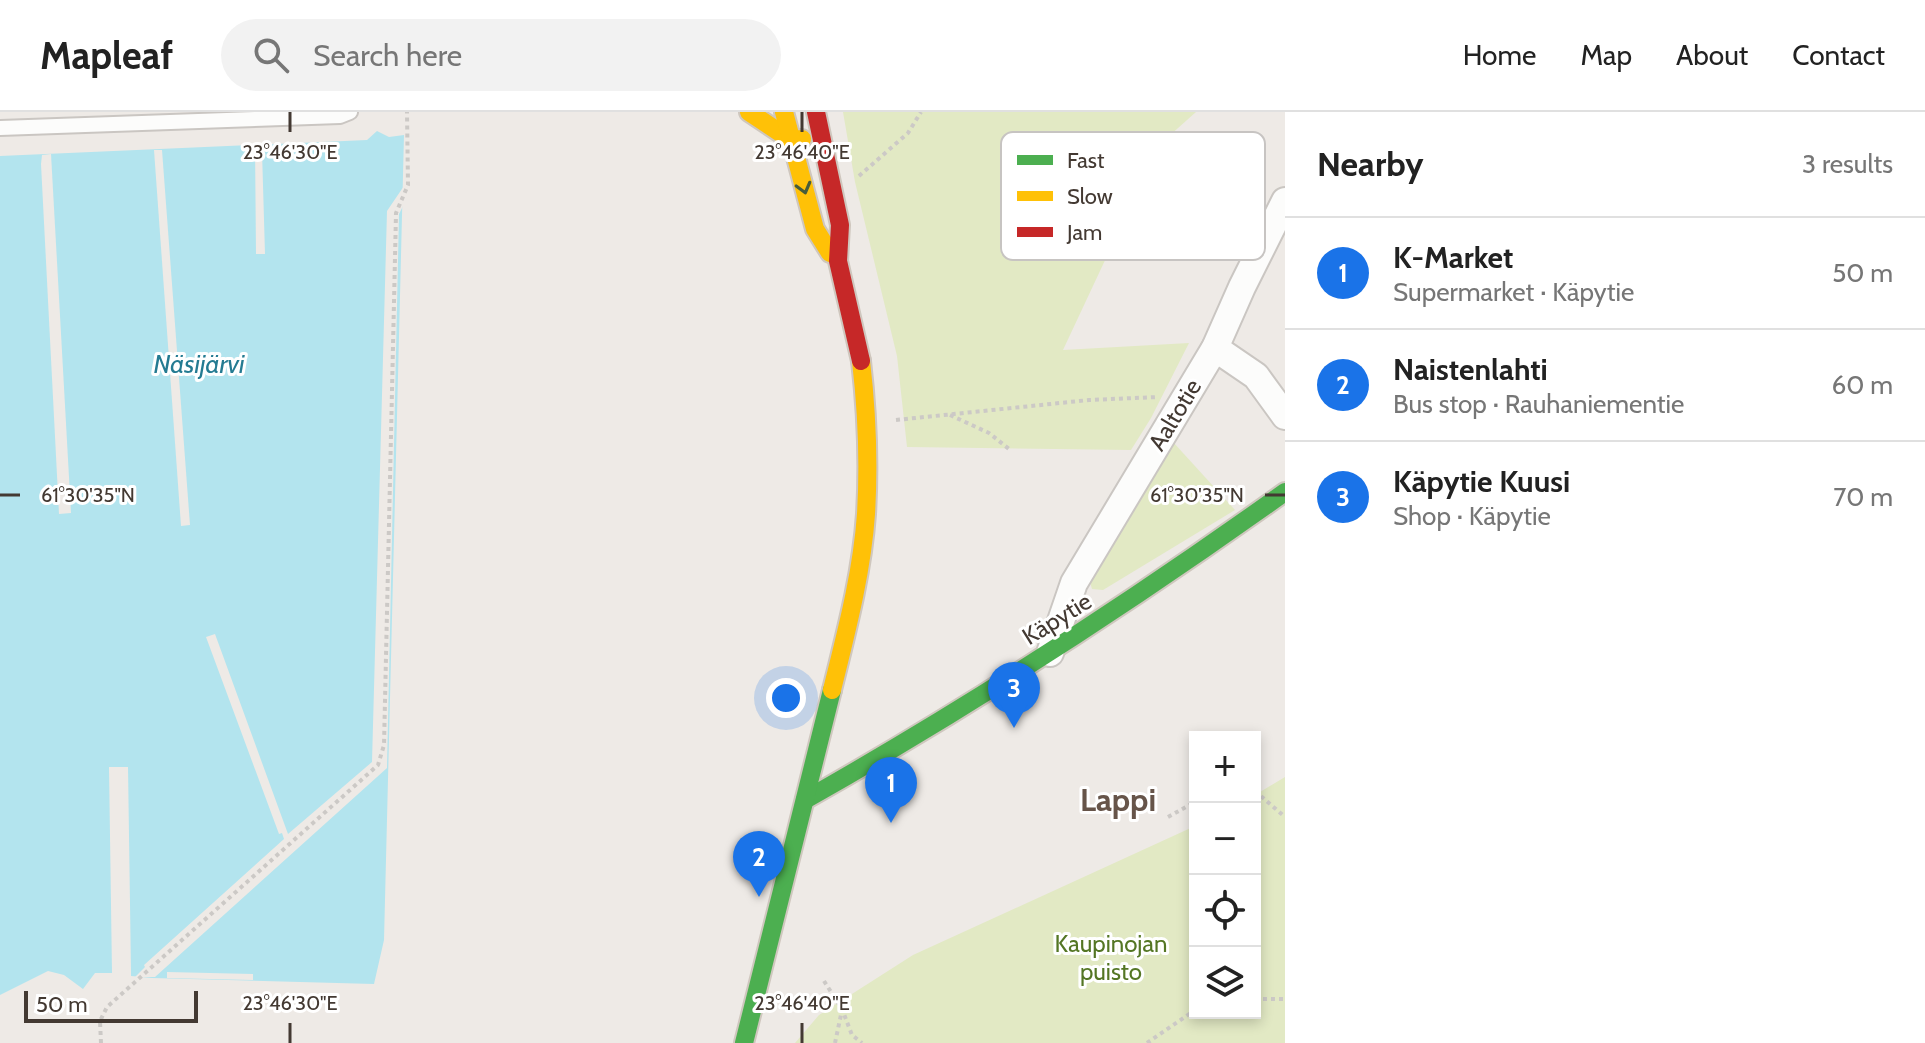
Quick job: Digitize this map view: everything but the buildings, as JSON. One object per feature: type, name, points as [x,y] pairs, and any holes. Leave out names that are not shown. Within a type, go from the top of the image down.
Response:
[{"type":"street","points":[[749,112],[791,140],[821,136]]},
{"type":"street","points":[[784,112],[815,229],[825,249],[838,261]]},
{"type":"street","points":[[744,1043],[844,640],[866,516],[866,409],[860,351],[838,261],[840,225],[816,112]]},
{"type":"street","name":"Aaltotie","points":[[1265,241],[1285,201]]},
{"type":"street","name":"Aaltotie","points":[[1050,653],[1074,583],[1215,348],[1256,260]]},
{"type":"street","points":[[1215,348],[1256,376],[1285,416]]},
{"type":"street","name":"Käpytie","points":[[805,800],[1050,653],[1183,566],[1285,492]]},
{"type":"lane","points":[[0,128],[340,116],[350,112]]},
{"type":"path","points":[[101,1043],[100,1021],[107,1007],[378,765],[384,745],[396,213],[408,185],[407,112]]},
{"type":"path","points":[[858,177],[908,133],[921,112]]},
{"type":"path","points":[[886,421],[1089,400],[1171,396]]},
{"type":"path","points":[[947,414],[989,433],[1009,449]]},
{"type":"path","points":[[1261,797],[1285,817]]},
{"type":"path","points":[[1168,817],[1193,803]]},
{"type":"path","points":[[824,981],[842,1009],[852,1035],[862,1043]]},
{"type":"path","points":[[1261,999],[1285,999]]},
{"type":"path","points":[[835,1043],[842,1009]]},
{"type":"path","points":[[1147,1043],[1189,1014]]},
{"type":"green space","points":[[843,112],[1196,112],[1174,132],[1001,132],[1001,260],[1105,260],[1063,350],[1189,343],[1131,450],[907,447],[897,356],[855,182]]},
{"type":"green space","points":[[1173,442],[1235,510],[1103,590],[1092,589],[1089,579]]},
{"type":"green space","name":"Kaupinojan puisto","points":[[1285,777],[1285,1043],[795,1043],[819,1015],[913,955],[1189,829],[1189,1019],[1261,1019],[1261,791]]},
{"type":"water","name":"Näsijärvi","points":[[377,131],[389,137],[404,135],[384,940],[374,984],[152,978],[131,976],[131,973],[95,973],[83,989],[64,975],[48,971],[0,995],[0,156],[367,140]]},
{"type":"pier","points":[[255,145],[260,145],[262,151],[265,254],[256,254]]},
{"type":"pier","points":[[154,150],[162,150],[190,525],[181,526]]},
{"type":"pier","points":[[51,154],[71,513],[59,514],[41,164],[42,155]]},
{"type":"pier","points":[[406,183],[405,202],[399,214],[387,768],[155,977],[135,977],[144,965],[284,839],[282,833],[279,834],[206,637],[215,634],[288,834],[372,762],[387,211]]},
{"type":"pier","points":[[109,767],[128,767],[131,973],[112,973]]},
{"type":"pier","points":[[167,972],[253,974],[253,980],[167,978]]},
{"type":"traffic: fast","points":[[805,800],[1049,652],[1285,492]]},
{"type":"traffic: fast","points":[[744,1043],[832,690]]},
{"type":"traffic: slow","points":[[749,112],[791,140],[802,139]]},
{"type":"traffic: slow","points":[[784,112],[815,229],[830,253]]},
{"type":"traffic: slow","points":[[832,690],[857,581],[866,514],[867,438],[861,361]]},
{"type":"traffic: jam","points":[[816,112],[840,225],[838,261],[861,361]]},
{"type":"place","name":"Käpytie Kuusi","points":[[1014,728]]},
{"type":"place","name":"K-Market","points":[[891,823]]},
{"type":"place","name":"Naistenlahti","points":[[759,897]]},
{"type":"district","name":"Lappi","points":[[1118,800]]}]
